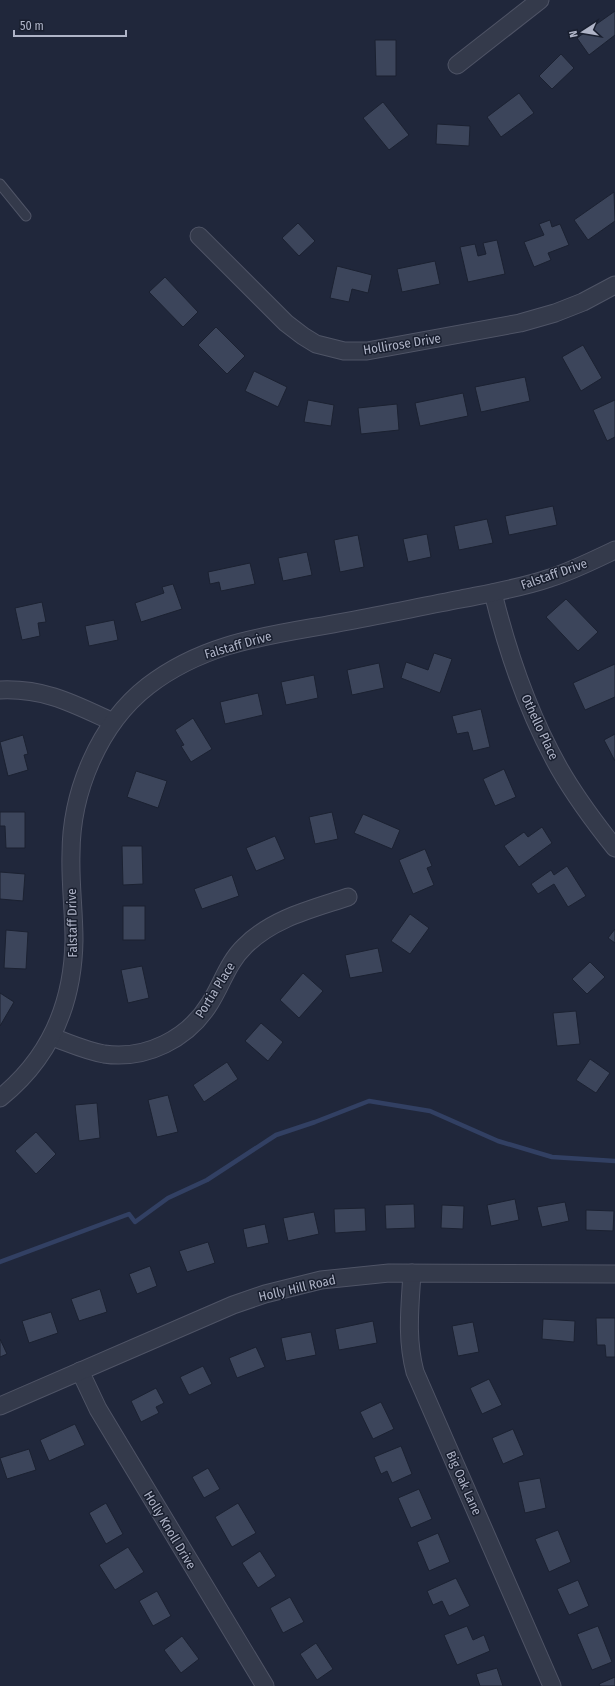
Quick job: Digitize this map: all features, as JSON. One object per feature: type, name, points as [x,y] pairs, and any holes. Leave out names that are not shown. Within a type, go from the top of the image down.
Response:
[{"type":"street","points":[[457,65],[540,0]]},
{"type":"street","name":"Hollirose Drive","points":[[199,236],[286,323],[316,344],[344,351],[374,350],[520,323],[555,313],[583,302],[615,285]]},
{"type":"street","name":"Falstaff Drive","points":[[0,1098],[32,1067],[52,1037],[61,1017],[72,970],[74,939],[71,853],[73,828],[78,799],[100,743],[113,722],[129,702],[148,686],[170,671],[194,658],[220,647],[244,640],[493,593],[551,578],[615,550]]},
{"type":"street","name":"Othello Place","points":[[493,593],[502,629],[517,676],[531,711],[559,769],[615,848]]},
{"type":"street","points":[[0,690],[23,689],[46,694],[69,702],[113,722]]},
{"type":"street","name":"Portia Place","points":[[52,1037],[80,1048],[103,1054],[118,1055],[148,1050],[168,1043],[196,1022],[210,1003],[235,957],[244,946],[258,935],[284,919],[348,897]]},
{"type":"street","name":"Holly Hill Road","points":[[0,1406],[233,1305],[265,1294],[321,1280],[388,1273],[615,1274]]},
{"type":"street","name":"Big Oak Lane","points":[[412,1273],[408,1324],[410,1352],[415,1372],[552,1686]]},
{"type":"street","name":"Holly Knoll Drive","points":[[80,1371],[102,1415],[265,1686]]},
{"type":"lane","points":[[0,184],[26,216]]},
{"type":"building","points":[[615,11],[615,35],[589,55],[577,38]]},
{"type":"building","points":[[375,40],[396,40],[396,76],[376,76]]},
{"type":"building","points":[[561,54],[574,68],[552,89],[539,76]]},
{"type":"building","points":[[519,93],[534,113],[501,137],[487,117]]},
{"type":"building","points":[[383,102],[409,135],[389,150],[363,118]]},
{"type":"building","points":[[437,124],[470,126],[469,146],[436,144]]},
{"type":"building","points":[[614,192],[615,221],[588,240],[574,220]]},
{"type":"building","points":[[550,220],[552,227],[560,224],[569,245],[548,253],[551,260],[534,267],[524,242],[544,235],[539,224]]},
{"type":"building","points":[[298,223],[315,241],[299,256],[282,238]]},
{"type":"building","points":[[497,240],[505,274],[468,282],[460,247],[475,244],[478,256],[486,254],[483,243]]},
{"type":"building","points":[[435,261],[440,284],[402,292],[397,269]]},
{"type":"building","points":[[337,266],[372,275],[368,293],[352,289],[349,302],[330,298]]},
{"type":"building","points":[[165,277],[198,312],[183,327],[149,292]]},
{"type":"building","points":[[216,327],[245,356],[227,374],[198,345]]},
{"type":"building","points":[[583,345],[602,378],[581,391],[562,357]]},
{"type":"building","points":[[254,371],[287,387],[278,407],[245,391]]},
{"type":"building","points":[[525,377],[530,401],[481,412],[475,387]]},
{"type":"building","points":[[463,393],[468,416],[420,426],[415,403]]},
{"type":"building","points":[[308,400],[334,405],[331,426],[304,422]]},
{"type":"building","points":[[615,400],[615,437],[607,441],[593,410]]},
{"type":"building","points":[[397,404],[399,430],[361,434],[358,408]]},
{"type":"building","points":[[553,506],[557,525],[509,535],[505,516]]},
{"type":"building","points":[[487,519],[493,543],[459,550],[454,526]]},
{"type":"building","points":[[427,534],[431,557],[408,562],[403,539]]},
{"type":"building","points":[[358,535],[364,567],[340,572],[334,540]]},
{"type":"building","points":[[307,552],[312,575],[283,581],[278,558]]},
{"type":"building","points":[[250,563],[255,584],[221,591],[219,582],[210,584],[208,572]]},
{"type":"building","points":[[173,584],[182,609],[141,622],[135,603],[164,593],[162,587]]},
{"type":"building","points":[[566,599],[598,632],[578,651],[546,617]]},
{"type":"building","points":[[42,602],[46,622],[38,623],[40,636],[22,640],[15,608]]},
{"type":"building","points":[[114,620],[118,640],[89,646],[85,626]]},
{"type":"building","points":[[434,653],[452,659],[440,693],[401,678],[406,662],[428,670]]},
{"type":"building","points":[[379,663],[384,688],[352,695],[347,670]]},
{"type":"building","points":[[615,664],[615,697],[585,710],[573,683]]},
{"type":"building","points":[[314,675],[318,698],[286,705],[281,682]]},
{"type":"building","points":[[258,693],[263,715],[225,724],[220,702]]},
{"type":"building","points":[[481,709],[490,747],[473,751],[468,732],[457,734],[452,716]]},
{"type":"building","points":[[193,718],[212,749],[191,762],[181,746],[184,745],[175,730]]},
{"type":"building","points":[[615,734],[615,761],[604,740]]},
{"type":"building","points":[[23,735],[28,754],[24,755],[28,770],[8,776],[0,742]]},
{"type":"building","points":[[504,769],[516,797],[495,806],[483,779]]},
{"type":"building","points":[[136,771],[167,781],[158,808],[127,797]]},
{"type":"building","points":[[0,812],[25,812],[25,848],[6,848],[5,826],[0,826]]},
{"type":"building","points":[[332,812],[338,839],[315,844],[309,817]]},
{"type":"building","points":[[363,814],[400,830],[392,849],[354,833]]},
{"type":"building","points":[[542,827],[552,843],[519,867],[504,846],[524,832],[528,837]]},
{"type":"building","points":[[275,836],[285,859],[256,871],[246,848]]},
{"type":"building","points":[[122,846],[142,846],[143,884],[123,885]]},
{"type":"building","points":[[425,849],[432,866],[427,868],[434,885],[413,894],[399,860]]},
{"type":"building","points":[[567,866],[586,896],[568,907],[554,884],[538,894],[531,884],[551,870],[554,875]]},
{"type":"building","points":[[0,872],[25,874],[23,901],[0,899]]},
{"type":"building","points":[[232,875],[239,896],[202,909],[194,889]]},
{"type":"building","points":[[123,906],[145,906],[145,940],[123,940]]},
{"type":"building","points":[[410,914],[429,928],[410,954],[391,941]]},
{"type":"building","points":[[615,929],[615,943],[608,938]]},
{"type":"building","points":[[6,930],[28,932],[26,969],[4,968]]},
{"type":"building","points":[[378,948],[383,972],[350,978],[345,955]]},
{"type":"building","points":[[590,962],[605,977],[587,994],[572,979]]},
{"type":"building","points":[[142,966],[149,998],[128,1003],[121,970]]},
{"type":"building","points":[[303,973],[323,991],[299,1018],[280,1000]]},
{"type":"building","points":[[0,993],[14,1002],[0,1026]]},
{"type":"building","points":[[576,1011],[580,1044],[557,1046],[553,1013]]},
{"type":"building","points":[[261,1023],[283,1042],[268,1061],[245,1041]]},
{"type":"building","points":[[590,1059],[610,1073],[596,1093],[576,1080]]},
{"type":"building","points":[[227,1062],[238,1079],[204,1102],[193,1085]]},
{"type":"building","points":[[168,1095],[178,1132],[157,1137],[148,1100]]},
{"type":"building","points":[[97,1103],[100,1138],[79,1141],[75,1105]]},
{"type":"building","points":[[36,1132],[56,1154],[36,1174],[15,1151]]},
{"type":"building","points":[[515,1199],[519,1220],[491,1226],[487,1205]]},
{"type":"building","points":[[565,1202],[569,1221],[542,1227],[537,1207]]},
{"type":"building","points":[[414,1204],[415,1228],[386,1229],[385,1205]]},
{"type":"building","points":[[442,1205],[464,1206],[463,1229],[441,1228]]},
{"type":"building","points":[[365,1208],[366,1231],[335,1233],[334,1209]]},
{"type":"building","points":[[586,1210],[614,1211],[613,1231],[586,1230]]},
{"type":"building","points":[[314,1212],[319,1234],[288,1241],[283,1218]]},
{"type":"building","points":[[265,1224],[269,1243],[247,1248],[243,1229]]},
{"type":"building","points":[[208,1242],[215,1263],[187,1272],[179,1251]]},
{"type":"building","points":[[150,1266],[157,1286],[137,1294],[129,1274]]},
{"type":"building","points":[[100,1289],[107,1312],[79,1321],[71,1299]]},
{"type":"building","points":[[51,1312],[58,1333],[29,1343],[22,1321]]},
{"type":"building","points":[[596,1318],[615,1318],[615,1357],[606,1357],[605,1345],[597,1345]]},
{"type":"building","points":[[543,1319],[575,1321],[574,1342],[542,1339]]},
{"type":"building","points":[[373,1321],[377,1343],[339,1350],[335,1329]]},
{"type":"building","points":[[473,1322],[479,1352],[458,1356],[452,1326]]},
{"type":"building","points":[[311,1332],[316,1355],[286,1361],[281,1338]]},
{"type":"building","points":[[0,1339],[7,1354],[0,1357]]},
{"type":"building","points":[[256,1347],[265,1367],[237,1378],[229,1358]]},
{"type":"building","points":[[203,1366],[212,1384],[189,1395],[180,1377]]},
{"type":"building","points":[[489,1379],[502,1405],[482,1414],[470,1388]]},
{"type":"building","points":[[156,1388],[164,1403],[156,1407],[159,1413],[141,1422],[131,1401]]},
{"type":"building","points":[[381,1402],[394,1429],[373,1439],[360,1412]]},
{"type":"building","points":[[75,1424],[85,1445],[49,1461],[40,1440]]},
{"type":"building","points":[[513,1429],[524,1455],[503,1464],[492,1438]]},
{"type":"building","points":[[401,1446],[412,1474],[392,1483],[387,1471],[381,1474],[374,1457]]},
{"type":"building","points":[[29,1449],[36,1470],[7,1479],[0,1458]]},
{"type":"building","points":[[208,1468],[220,1489],[204,1498],[192,1477]]},
{"type":"building","points":[[540,1478],[546,1508],[525,1513],[518,1482]]},
{"type":"building","points":[[419,1489],[432,1519],[411,1528],[398,1498]]},
{"type":"building","points":[[106,1503],[123,1534],[106,1544],[89,1513]]},
{"type":"building","points":[[238,1503],[256,1533],[232,1547],[215,1517]]},
{"type":"building","points":[[558,1530],[571,1562],[549,1572],[535,1539]]},
{"type":"building","points":[[438,1533],[450,1562],[429,1571],[417,1542]]},
{"type":"building","points":[[128,1547],[144,1572],[115,1590],[99,1565]]},
{"type":"building","points":[[260,1551],[276,1576],[258,1588],[242,1563]]},
{"type":"building","points":[[456,1578],[470,1606],[449,1616],[442,1601],[433,1605],[427,1591]]},
{"type":"building","points":[[578,1580],[589,1606],[569,1615],[557,1589]]},
{"type":"building","points":[[157,1591],[171,1616],[153,1626],[139,1601]]},
{"type":"building","points":[[290,1597],[304,1622],[283,1633],[270,1608]]},
{"type":"building","points":[[467,1626],[473,1640],[484,1635],[490,1651],[457,1665],[444,1635]]},
{"type":"building","points":[[598,1626],[612,1662],[592,1670],[577,1634]]},
{"type":"building","points":[[182,1636],[199,1659],[181,1673],[164,1650]]},
{"type":"building","points":[[316,1643],[333,1669],[317,1680],[300,1654]]},
{"type":"building","points":[[497,1668],[503,1686],[480,1686],[476,1674]]},
{"type":"building","points":[[615,1677],[615,1686],[600,1686],[599,1684]]},
{"type":"waterway","points":[[0,1262],[129,1214],[135,1222],[168,1198],[207,1180],[276,1135],[369,1101],[430,1111],[498,1141],[552,1157],[615,1161]]}]
